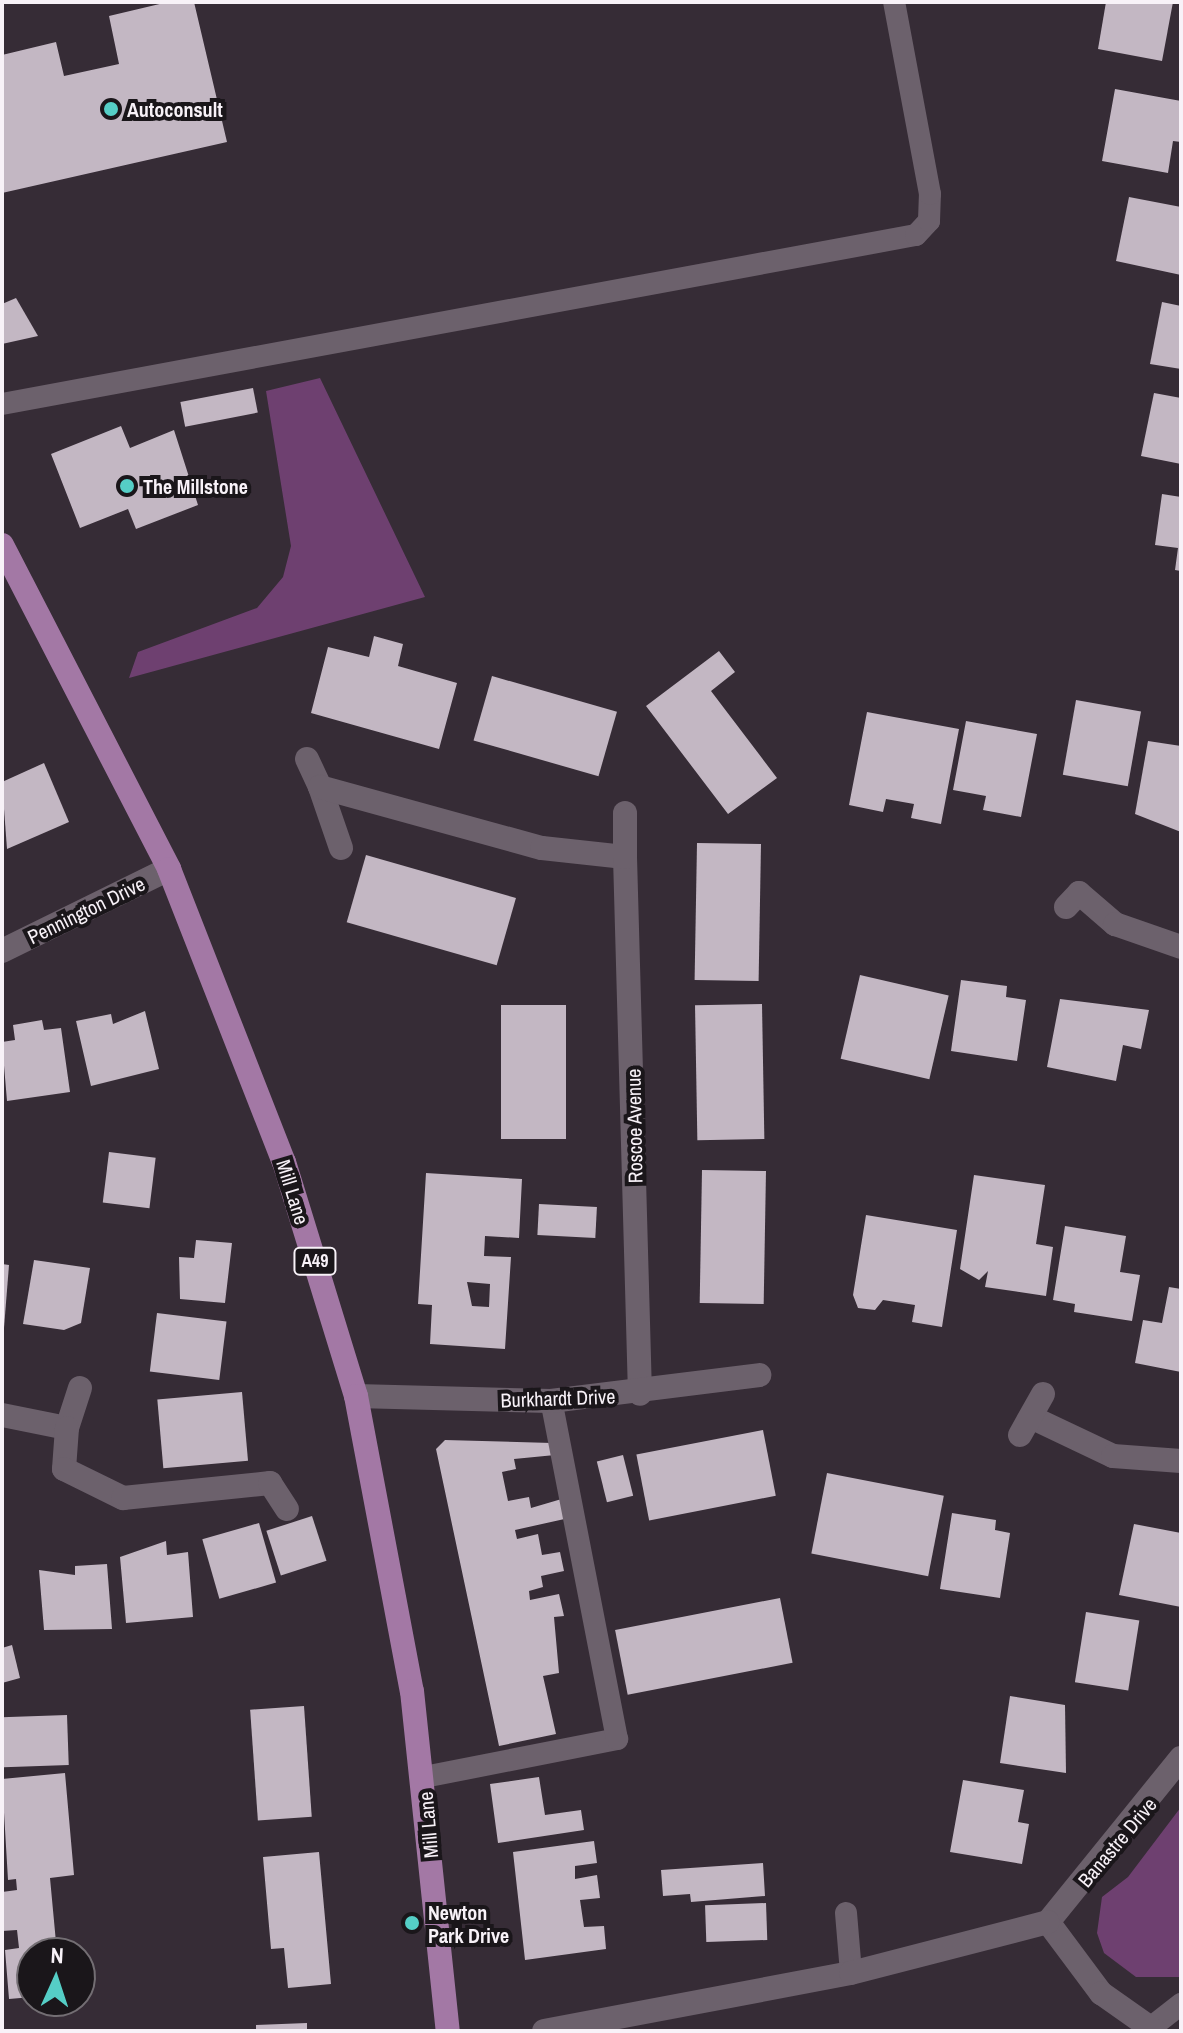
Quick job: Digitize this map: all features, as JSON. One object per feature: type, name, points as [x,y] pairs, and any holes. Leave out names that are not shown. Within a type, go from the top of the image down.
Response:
[{"type":"main road","name":"Mill Lane","points":[[2,545],[169,869],[284,1162],[356,1396],[424,1777],[448,2031]]},
{"type":"street","points":[[307,759],[341,848]]},
{"type":"street","points":[[320,787],[542,848],[625,857]]},
{"type":"street","name":"Roscoe Avenue","points":[[625,813],[640,1394]]},
{"type":"street","name":"Pennington Drive","points":[[2,951],[169,869]]},
{"type":"street","points":[[1079,893],[1115,924],[1181,947]]},
{"type":"street","name":"Burkhardt Drive","points":[[356,1396],[551,1401],[640,1394],[759,1375]]},
{"type":"street","points":[[80,1388],[67,1428],[64,1469],[123,1498],[270,1483],[287,1509]]},
{"type":"street","points":[[1043,1394],[1027,1427],[1113,1456],[1181,1461]]},
{"type":"street","points":[[2,1415],[67,1428]]},
{"type":"street","name":"Banastre Drive","points":[[1048,1922],[1181,1758]]},
{"type":"street","points":[[544,2031],[851,1973],[1048,1922],[1101,1993],[1152,2030]]},
{"type":"lane","points":[[2,404],[916,235],[929,221],[930,194],[894,2]]},
{"type":"lane","points":[[424,1777],[617,1739],[551,1401]]},
{"type":"lane","points":[[846,1913],[851,1973]]},
{"type":"lane","points":[[1152,2030],[1181,2004]]},
{"type":"shaded area","points":[[320,378],[425,597],[129,678],[138,652],[257,608],[283,577],[291,546],[266,391]]},
{"type":"shaded area","points":[[1181,1807],[1181,1977],[1136,1977],[1104,1953],[1097,1933],[1102,1897],[1128,1877]]},
{"type":"building","name":"Autoconsult","points":[[168,2],[194,2],[227,142],[2,193],[2,55],[56,42],[64,76],[119,64],[109,16]]},
{"type":"building","points":[[1106,2],[1173,2],[1162,61],[1098,49]]},
{"type":"building","points":[[1115,89],[1181,101],[1181,142],[1173,141],[1168,173],[1102,161]]},
{"type":"building","points":[[1129,197],[1181,207],[1181,275],[1116,261]]},
{"type":"building","points":[[16,298],[38,336],[2,344],[2,304]]},
{"type":"building","points":[[1162,302],[1181,306],[1181,369],[1150,364]]},
{"type":"building","points":[[253,388],[258,413],[185,427],[180,402]]},
{"type":"building","points":[[1154,393],[1181,398],[1181,464],[1141,456]]},
{"type":"building","name":"The Millstone","points":[[121,426],[130,448],[174,430],[198,505],[136,529],[128,509],[80,528],[51,454]]},
{"type":"building","points":[[1162,494],[1181,497],[1181,571],[1175,570],[1178,548],[1155,545]]},
{"type":"building","points":[[374,636],[403,644],[398,666],[457,683],[439,749],[311,713],[328,647],[369,657]]},
{"type":"building","points":[[719,651],[735,672],[711,691],[777,778],[728,814],[646,706]]},
{"type":"building","points":[[492,676],[617,712],[598,776],[474,740]]},
{"type":"building","points":[[1076,700],[1141,711],[1128,786],[1063,775]]},
{"type":"building","points":[[867,712],[959,729],[941,824],[911,818],[914,804],[886,799],[883,812],[849,805]]},
{"type":"building","points":[[966,721],[1037,734],[1021,817],[983,810],[986,796],[953,790]]},
{"type":"building","points":[[1148,741],[1181,746],[1181,832],[1135,814]]},
{"type":"building","points":[[44,763],[69,822],[7,849],[2,782]]},
{"type":"building","points":[[697,843],[761,844],[759,981],[695,980]]},
{"type":"building","points":[[366,855],[516,898],[497,965],[347,922]]},
{"type":"building","points":[[860,975],[949,995],[929,1079],[841,1059]]},
{"type":"building","points":[[961,980],[1007,986],[1006,997],[1026,1000],[1017,1061],[951,1051]]},
{"type":"building","points":[[1060,999],[1149,1010],[1141,1049],[1123,1045],[1116,1081],[1047,1067]]},
{"type":"building","points":[[762,1004],[764,1139],[697,1140],[695,1005]]},
{"type":"building","points":[[501,1005],[566,1005],[566,1139],[501,1139]]},
{"type":"building","points":[[145,1011],[159,1069],[91,1086],[76,1021],[111,1014],[113,1024]]},
{"type":"building","points":[[42,1020],[44,1030],[61,1028],[70,1092],[7,1101],[2,1042],[15,1040],[13,1025]]},
{"type":"building","points":[[109,1152],[156,1158],[149,1208],[103,1203]]},
{"type":"building","points":[[702,1170],[766,1171],[764,1304],[700,1303]]},
{"type":"building","points":[[426,1173],[522,1179],[519,1238],[485,1236],[484,1256],[511,1257],[505,1349],[430,1344],[432,1305],[418,1304]],"holes":[[[467,1282],[490,1284],[489,1307],[472,1306]]]},
{"type":"building","points":[[974,1175],[1045,1185],[1036,1244],[1053,1247],[1046,1296],[985,1287],[988,1271],[979,1280],[960,1269]]},
{"type":"building","points":[[539,1204],[597,1207],[595,1238],[537,1235]]},
{"type":"building","points":[[866,1215],[957,1230],[942,1327],[912,1322],[915,1305],[883,1300],[875,1310],[858,1308],[853,1295]]},
{"type":"building","points":[[1065,1226],[1126,1236],[1120,1272],[1140,1275],[1132,1321],[1074,1312],[1075,1304],[1053,1300]]},
{"type":"building","points":[[196,1240],[232,1243],[225,1303],[180,1299],[179,1257],[194,1258]]},
{"type":"building","points":[[34,1260],[90,1268],[81,1323],[64,1330],[23,1324]]},
{"type":"building","points":[[2,1264],[9,1265],[4,1328],[2,1328]]},
{"type":"building","points":[[1169,1287],[1181,1289],[1181,1372],[1135,1363],[1143,1320],[1162,1323]]},
{"type":"building","points":[[157,1313],[226,1322],[219,1380],[150,1372]]},
{"type":"building","points":[[242,1392],[248,1461],[163,1468],[157,1399]]},
{"type":"building","points":[[763,1430],[776,1496],[649,1520],[636,1455]]},
{"type":"building","points":[[445,1440],[552,1443],[555,1455],[514,1459],[516,1469],[502,1472],[508,1501],[529,1497],[531,1508],[565,1498],[569,1518],[515,1530],[517,1539],[538,1534],[542,1555],[560,1552],[564,1571],[541,1576],[543,1587],[529,1591],[530,1600],[559,1594],[564,1616],[554,1617],[559,1673],[543,1676],[556,1734],[499,1746],[436,1449]]},
{"type":"building","points":[[623,1455],[633,1496],[607,1502],[597,1462]]},
{"type":"building","points":[[827,1473],[944,1496],[928,1576],[811,1553]]},
{"type":"building","points":[[952,1513],[996,1520],[995,1530],[1010,1533],[1000,1598],[940,1589]]},
{"type":"building","points":[[312,1516],[327,1561],[281,1576],[266,1531]]},
{"type":"building","points":[[259,1523],[276,1583],[219,1599],[202,1539]]},
{"type":"building","points":[[1134,1524],[1181,1533],[1181,1607],[1119,1595]]},
{"type":"building","points":[[166,1541],[167,1555],[188,1552],[193,1617],[126,1623],[120,1557]]},
{"type":"building","points":[[107,1564],[112,1629],[44,1630],[39,1570],[75,1575],[75,1566]]},
{"type":"building","points":[[780,1598],[793,1663],[628,1695],[615,1630]]},
{"type":"building","points":[[1086,1612],[1139,1620],[1128,1691],[1075,1682]]},
{"type":"building","points":[[12,1645],[20,1678],[2,1683],[2,1648]]},
{"type":"building","points":[[1010,1696],[1065,1705],[1066,1773],[1000,1763]]},
{"type":"building","points":[[304,1706],[312,1817],[258,1820],[250,1710]]},
{"type":"building","points":[[67,1715],[69,1765],[4,1767],[2,1717]]},
{"type":"building","points":[[65,1773],[74,1875],[50,1878],[56,1937],[18,1937],[17,1930],[2,1931],[2,1892],[17,1890],[16,1879],[8,1880],[2,1779]]},
{"type":"building","points":[[539,1777],[545,1815],[581,1810],[584,1830],[498,1843],[490,1784]]},
{"type":"building","points":[[963,1780],[1024,1790],[1018,1822],[1029,1824],[1022,1864],[950,1852]]},
{"type":"building","points":[[594,1841],[597,1863],[575,1866],[575,1879],[597,1875],[600,1898],[580,1900],[584,1927],[604,1926],[606,1949],[525,1960],[513,1852]]},
{"type":"building","points":[[319,1852],[331,1984],[288,1988],[284,1948],[271,1949],[263,1857]]},
{"type":"building","points":[[763,1863],[765,1896],[691,1902],[690,1894],[663,1896],[661,1870]]},
{"type":"building","points":[[766,1903],[767,1940],[706,1942],[705,1905]]},
{"type":"building","points":[[16,1948],[16,1998],[9,1999],[5,1950]]},
{"type":"building","points":[[307,2023],[307,2031],[256,2031],[256,2025]]},
{"type":"place","name":"Autoconsult","points":[[111,109]]},
{"type":"place","name":"The Millstone","points":[[127,486]]},
{"type":"place","name":"Newton Park Drive","points":[[412,1923]]}]
